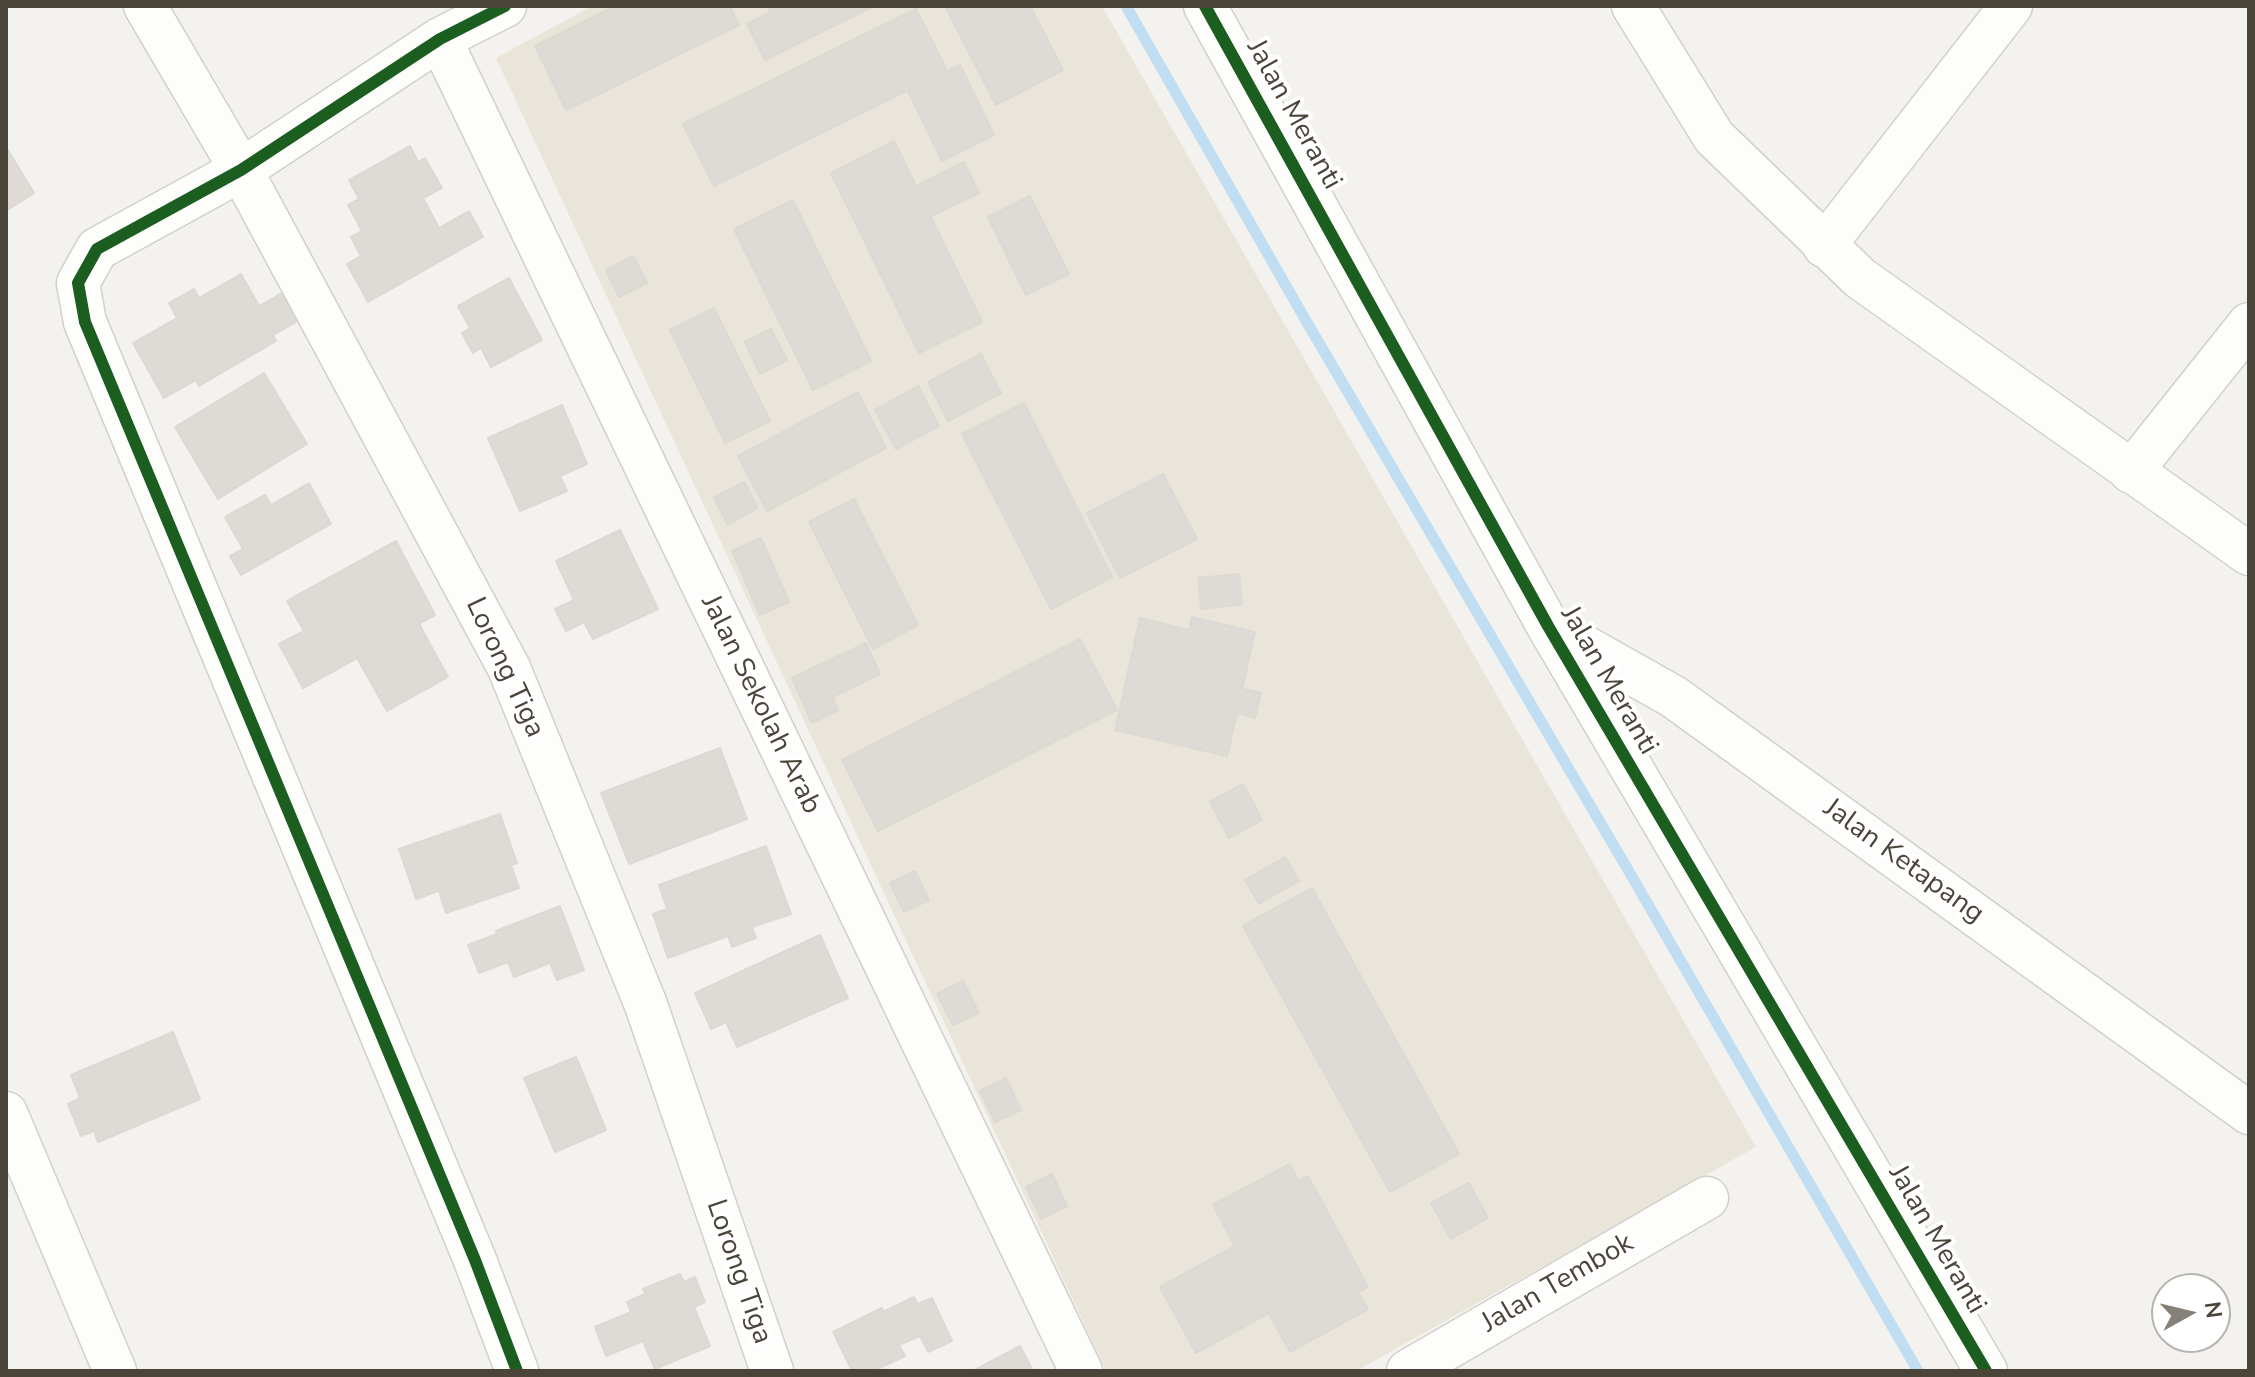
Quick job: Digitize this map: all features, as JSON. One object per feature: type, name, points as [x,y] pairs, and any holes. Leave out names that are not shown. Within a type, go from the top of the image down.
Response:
[{"type":"street","name":"Lorong Tiga","points":[[145,6],[241,170],[509,668],[646,1005],[772,1371]]},
{"type":"street","points":[[505,6],[440,39],[241,170],[97,249],[78,283],[85,322],[475,1260],[517,1371]]},
{"type":"street","name":"Jalan Meranti","points":[[1205,6],[1548,626],[1986,1371]]},
{"type":"street","points":[[1633,6],[1714,137],[1824,246],[1860,278],[2249,554]]},
{"type":"street","points":[[1824,246],[2011,6]]},
{"type":"street","name":"Jalan Sekolah Arab","points":[[440,39],[1081,1371]]},
{"type":"street","points":[[2131,472],[2249,324]]},
{"type":"street","name":"Jalan Ketapang","points":[[1548,626],[1674,697],[2249,1113]]},
{"type":"street","points":[[6,1113],[115,1371]]},
{"type":"street","name":"Jalan Tembok","points":[[1408,1371],[1707,1198]]},
{"type":"shaded area","points":[[592,6],[1102,6],[1756,1147],[1356,1371],[1106,1371],[496,58]]},
{"type":"building","points":[[615,6],[730,6],[739,25],[566,110],[535,46]]},
{"type":"building","points":[[768,6],[874,6],[765,60],[747,24],[771,12]]},
{"type":"building","points":[[945,6],[1030,6],[1063,70],[996,105]]},
{"type":"building","points":[[916,9],[947,71],[714,186],[683,124]]},
{"type":"building","points":[[960,65],[994,135],[942,161],[908,91]]},
{"type":"building","points":[[894,141],[982,322],[919,353],[831,173]]},
{"type":"building","points":[[410,146],[418,162],[425,158],[442,188],[423,198],[439,228],[469,211],[483,237],[368,302],[347,264],[361,256],[351,237],[362,231],[348,205],[359,199],[349,180]]},
{"type":"building","points":[[6,147],[34,193],[6,211]]},
{"type":"building","points":[[964,162],[979,193],[931,216],[916,186]]},
{"type":"building","points":[[1030,196],[1069,274],[1026,295],[988,217]]},
{"type":"building","points":[[793,200],[871,361],[813,390],[734,229]]},
{"type":"building","points":[[633,256],[647,283],[619,297],[606,270]]},
{"type":"building","points":[[241,274],[259,306],[282,293],[298,321],[273,335],[276,341],[199,386],[196,380],[164,398],[133,343],[177,318],[169,303],[194,289],[199,298]]},
{"type":"building","points":[[509,278],[542,340],[491,367],[481,348],[473,353],[462,333],[470,328],[458,306]]},
{"type":"building","points":[[714,308],[770,421],[725,443],[670,330]]},
{"type":"building","points":[[771,329],[787,360],[760,374],[745,342]]},
{"type":"building","points":[[981,354],[1001,393],[948,421],[928,382]]},
{"type":"building","points":[[264,373],[307,444],[218,499],[175,427]]},
{"type":"building","points":[[918,386],[939,426],[896,449],[875,410]]},
{"type":"building","points":[[858,392],[886,448],[767,511],[738,456]]},
{"type":"building","points":[[1024,403],[1112,577],[1051,609],[962,434]]},
{"type":"building","points":[[562,405],[587,464],[560,476],[567,491],[520,511],[488,438]]},
{"type":"building","points":[[1163,474],[1197,539],[1120,578],[1087,513]]},
{"type":"building","points":[[744,482],[758,508],[728,525],[714,498]]},
{"type":"building","points":[[309,483],[331,524],[241,575],[230,556],[243,549],[225,517],[265,495],[271,505]]},
{"type":"building","points":[[854,499],[918,625],[873,649],[809,522]]},
{"type":"building","points":[[620,530],[658,609],[593,639],[584,622],[566,631],[555,609],[574,600],[556,561]]},
{"type":"building","points":[[761,538],[789,602],[760,615],[732,551]]},
{"type":"building","points":[[396,541],[435,615],[303,688],[279,644],[304,631],[287,601]]},
{"type":"building","points":[[1239,574],[1242,604],[1201,609],[1198,578]]},
{"type":"building","points":[[1192,617],[1255,632],[1242,689],[1261,693],[1255,718],[1237,713],[1227,756],[1115,730],[1140,618],[1189,630]]},
{"type":"building","points":[[419,624],[448,677],[387,711],[357,658]]},
{"type":"building","points":[[1080,639],[1117,710],[878,831],[842,760]]},
{"type":"building","points":[[866,643],[880,674],[832,697],[838,710],[812,723],[792,678]]},
{"type":"building","points":[[720,748],[747,819],[629,864],[601,793]]},
{"type":"building","points":[[1243,784],[1262,820],[1229,838],[1210,802]]},
{"type":"building","points":[[500,814],[517,863],[416,899],[399,849]]},
{"type":"building","points":[[766,846],[791,914],[752,927],[756,938],[732,947],[728,936],[668,958],[653,914],[667,909],[659,885]]},
{"type":"building","points":[[1285,857],[1299,881],[1259,904],[1245,880]]},
{"type":"building","points":[[511,865],[519,888],[446,913],[439,891]]},
{"type":"building","points":[[915,871],[929,900],[904,912],[890,883]]},
{"type":"building","points":[[1312,888],[1459,1154],[1390,1192],[1243,926]]},
{"type":"building","points":[[560,906],[584,970],[557,980],[550,963],[514,977],[508,962],[479,973],[468,945]]},
{"type":"building","points":[[820,935],[848,998],[737,1047],[726,1022],[711,1029],[695,993]]},
{"type":"building","points":[[963,981],[979,1013],[953,1025],[937,994]]},
{"type":"building","points":[[173,1032],[200,1099],[98,1142],[94,1131],[81,1136],[68,1104],[80,1098],[71,1075]]},
{"type":"building","points":[[576,1057],[606,1130],[555,1152],[524,1078]]},
{"type":"building","points":[[1006,1078],[1021,1110],[995,1122],[980,1091]]},
{"type":"building","points":[[1290,1164],[1298,1181],[1308,1176],[1368,1287],[1358,1292],[1368,1309],[1290,1352],[1269,1313],[1196,1353],[1160,1287],[1235,1246],[1213,1205]]},
{"type":"building","points":[[1052,1174],[1067,1206],[1041,1219],[1026,1187]]},
{"type":"building","points":[[1469,1183],[1488,1218],[1451,1239],[1431,1203]]},
{"type":"building","points":[[680,1274],[684,1282],[695,1277],[705,1302],[694,1307],[710,1346],[655,1369],[643,1341],[606,1356],[595,1327],[631,1312],[627,1302],[645,1294],[643,1289]]},
{"type":"building","points":[[914,1297],[918,1304],[932,1298],[952,1341],[928,1352],[920,1336],[899,1345],[905,1356],[873,1371],[852,1371],[833,1332],[882,1308],[883,1312]]},
{"type":"building","points":[[1020,1346],[1033,1371],[973,1371]]},
{"type":"waterway","points":[[1126,6],[1918,1371]]},
{"type":"cycle path","points":[[505,6],[440,39],[241,170],[97,249],[78,283],[85,322],[475,1260],[517,1371]]},
{"type":"cycle path","points":[[1205,6],[1548,626],[1986,1371]]}]
